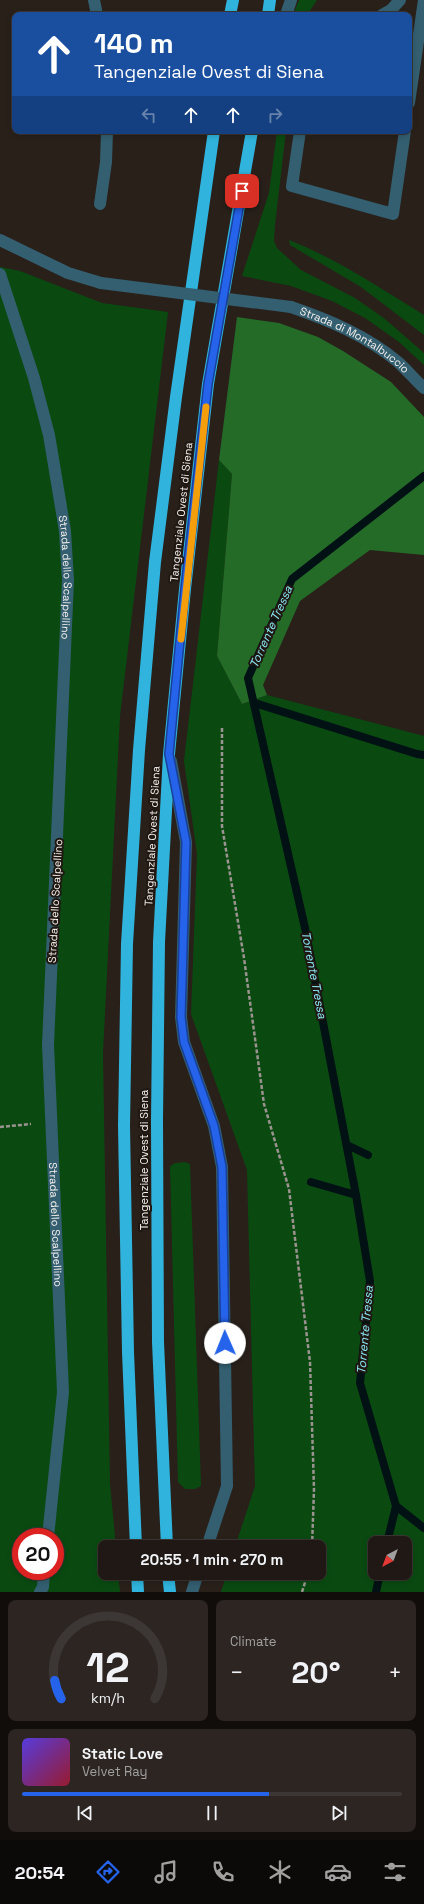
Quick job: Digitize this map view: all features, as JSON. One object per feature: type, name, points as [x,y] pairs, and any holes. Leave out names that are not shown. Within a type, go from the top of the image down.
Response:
[{"type":"highway","points":[[231,12],[233,0]]},
{"type":"highway","points":[[268,12],[270,0]]},
{"type":"highway","name":"Tangenziale Ovest di Siena","points":[[136,1540],[128,1352],[125,1157],[127,944],[139,750],[155,562],[176,397],[214,134]]},
{"type":"highway","name":"Tangenziale Ovest di Siena","points":[[167,1540],[158,1342],[157,1121],[159,942],[169,754],[185,589],[208,384],[251,134]]},
{"type":"highway","points":[[137,1580],[138,1592]]},
{"type":"highway","points":[[169,1580],[170,1592]]},
{"type":"street","points":[[94,0],[96,12]]},
{"type":"street","points":[[287,12],[291,0]]},
{"type":"street","points":[[387,12],[400,0]]},
{"type":"street","points":[[412,82],[424,0]]},
{"type":"street","points":[[100,204],[106,162],[107,134]]},
{"type":"street","points":[[300,134],[292,186],[393,214],[405,134]]},
{"type":"street","name":"Strada di Montalbuccio","points":[[0,240],[68,273],[101,283],[291,307],[327,320],[362,338],[398,362],[424,388]]},
{"type":"street","name":"Strada dello Scalpellino","points":[[0,274],[30,364],[48,435],[68,558],[68,616],[48,1045],[62,1392],[49,1528]]},
{"type":"street","points":[[169,754],[186,842],[181,1017],[184,1042],[214,1126],[222,1167],[227,1486],[209,1540]]},
{"type":"street","points":[[40,1592],[43,1587],[43,1580]]},
{"type":"street","points":[[192,1592],[196,1580]]},
{"type":"path","points":[[222,728],[222,826],[244,958],[264,1104],[289,1188],[307,1332],[310,1362],[314,1488],[312,1540]]},
{"type":"path","points":[[0,1127],[51,1122]]},
{"type":"path","points":[[302,1592],[306,1580]]},
{"type":"green space","points":[[299,0],[317,0],[309,12],[294,12]]},
{"type":"green space","points":[[277,134],[286,134],[275,225],[274,241],[277,248],[301,270],[355,298],[385,319],[424,353],[424,365],[399,342],[365,318],[332,301],[291,286],[242,276],[269,193]]},
{"type":"green space","points":[[289,240],[341,265],[375,284],[424,315],[424,335],[361,287],[290,245]]},
{"type":"green space","points":[[0,267],[20,271],[102,303],[168,312],[120,716],[103,1053],[110,1484],[115,1540],[98,1540],[98,1580],[119,1580],[120,1592],[0,1592]]},
{"type":"green space","points":[[237,317],[279,323],[318,337],[343,351],[391,382],[424,417],[424,555],[370,550],[300,601],[263,685],[267,695],[242,704],[217,656],[232,474],[219,460]]},
{"type":"green space","points":[[219,460],[232,474],[217,656],[242,704],[267,695],[424,736],[424,1592],[221,1592],[225,1580],[326,1580],[326,1540],[237,1540],[255,1486],[247,1170],[191,1014],[197,854],[184,761]]},
{"type":"green space","points":[[185,1162],[190,1164],[201,1486],[195,1489],[185,1489],[178,1482],[170,1166],[175,1163]]},
{"type":"waterway","name":"Torrente Tressa","points":[[389,1536],[396,1506],[360,1383],[370,1281],[356,1195],[305,928],[248,678],[292,579],[424,476]]},
{"type":"waterway","points":[[255,703],[424,755]]},
{"type":"waterway","points":[[347,1145],[368,1155]]},
{"type":"waterway","points":[[311,1182],[356,1195]]},
{"type":"waterway","points":[[396,1506],[424,1528]]},
{"type":"waterway","name":"Torrente Tressa","points":[[376,1592],[379,1580]]},
{"type":"slow traffic","points":[[181,639],[185,589],[206,407]]},
{"type":"route","points":[[225,1343],[222,1167],[214,1126],[184,1042],[181,1017],[186,842],[169,754],[185,589],[208,384],[242,191]]}]
